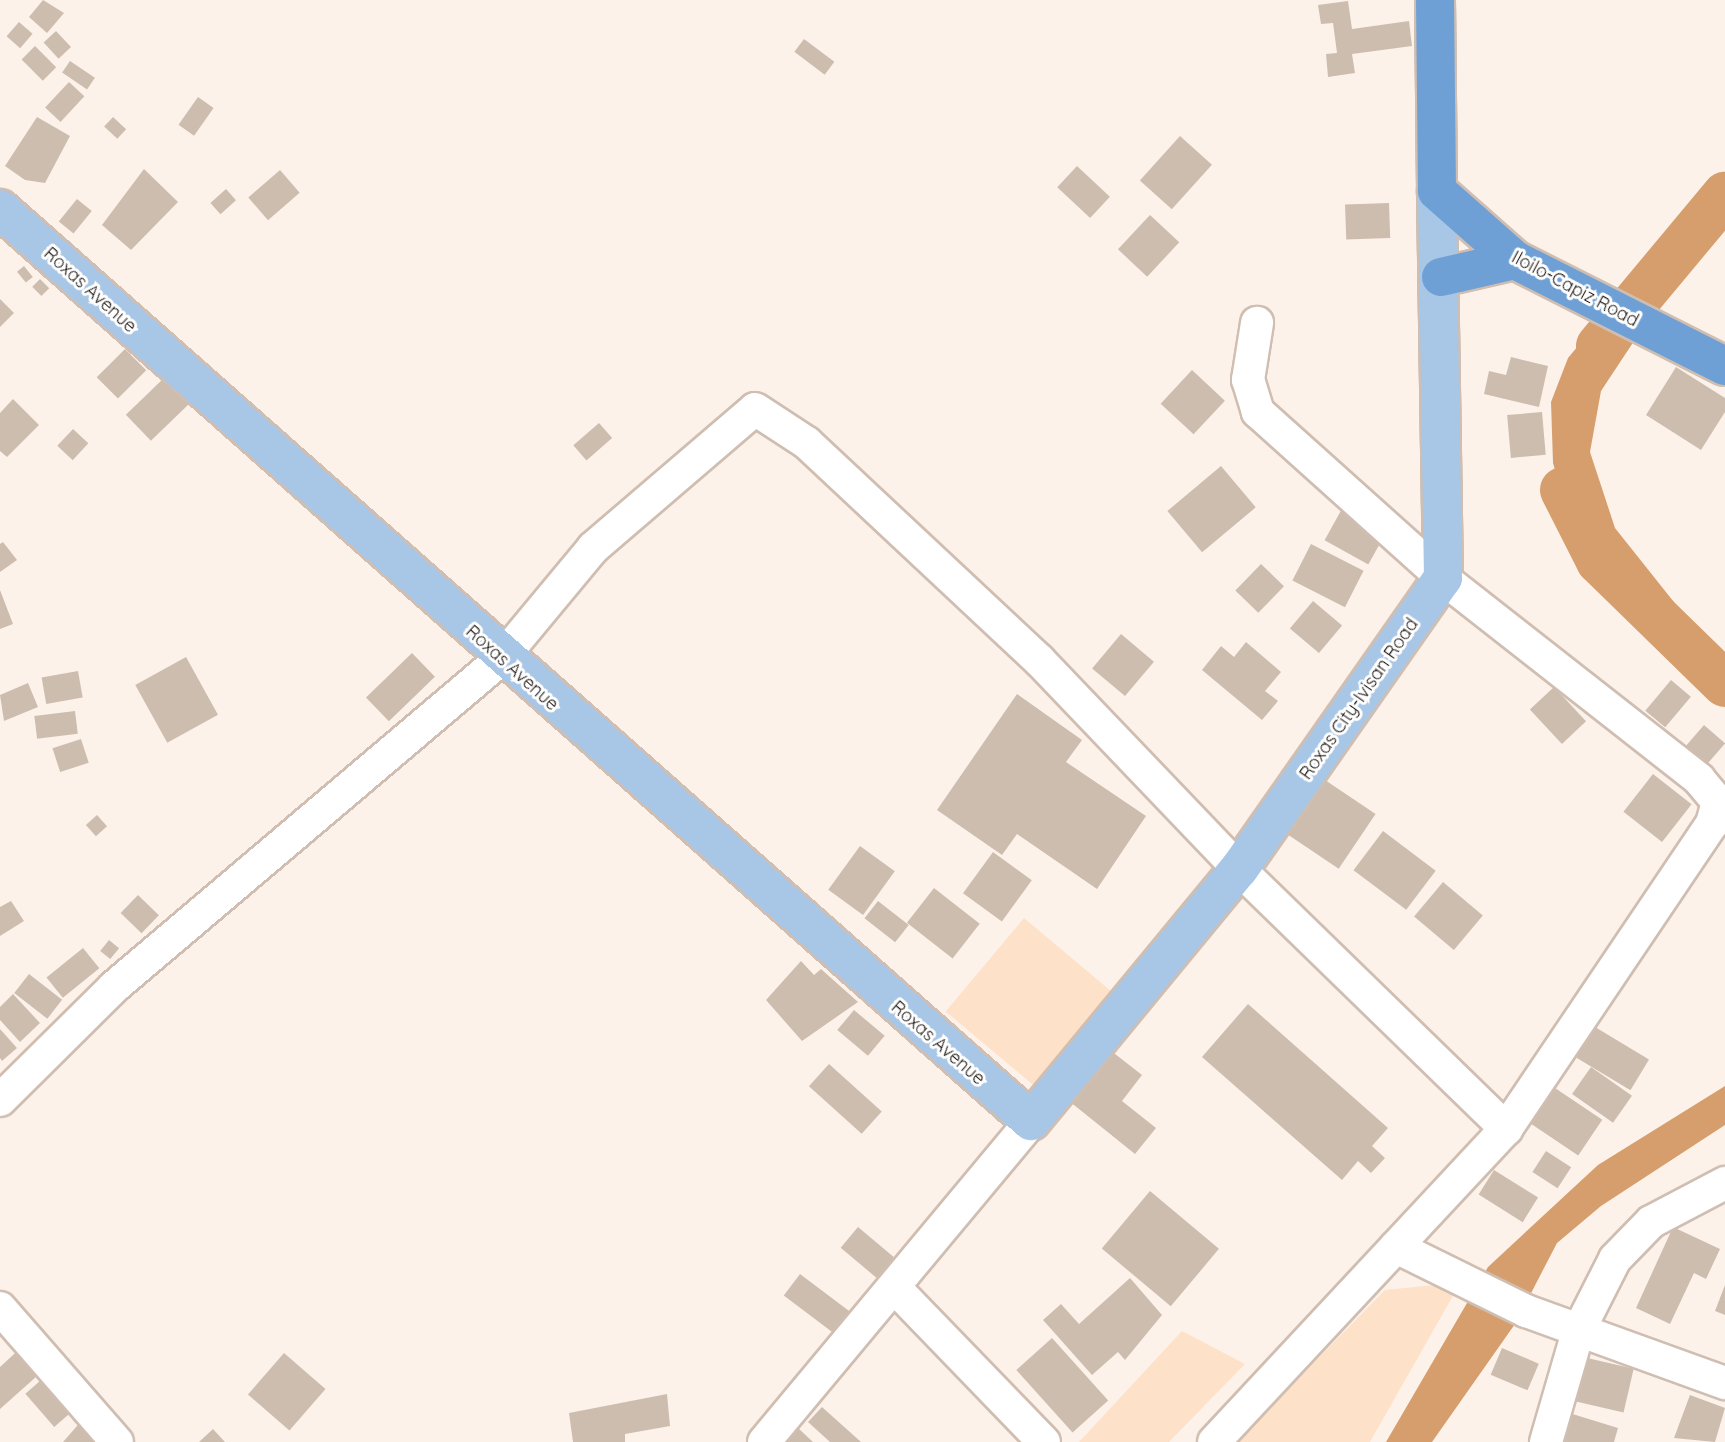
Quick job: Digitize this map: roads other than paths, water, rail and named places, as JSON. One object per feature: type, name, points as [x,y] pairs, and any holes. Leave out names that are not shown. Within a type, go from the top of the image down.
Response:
[{"type":"highway","points":[[1435,0],[1437,191]]},
{"type":"highway","name":"Iloilo-Capiz Road","points":[[1437,191],[1515,260],[1712,359]]},
{"type":"highway","points":[[1441,277],[1515,260]]},
{"type":"main road","points":[[1437,191],[1441,277],[1443,579]]},
{"type":"main road","name":"Roxas Avenue","points":[[0,209],[501,659],[1031,1121]]},
{"type":"main road","name":"Roxas City-Ivisan Road","points":[[1031,1121],[1240,869],[1443,579]]},
{"type":"street","points":[[1214,1442],[1506,1129],[1712,824],[1718,802],[1699,779],[1443,579],[1258,412],[1248,380],[1257,323]]},
{"type":"street","points":[[0,1100],[114,987],[501,659],[593,548],[755,409],[807,443],[1039,660],[1240,869],[1506,1129]]},
{"type":"street","points":[[764,1442],[896,1289],[1031,1121]]},
{"type":"street","points":[[1546,1442],[1578,1332],[1615,1259],[1642,1231],[1725,1183]]},
{"type":"street","points":[[1396,1247],[1526,1311],[1725,1383]]},
{"type":"street","points":[[896,1289],[1044,1442]]},
{"type":"street","points":[[0,1308],[117,1442]]},
{"type":"waterway","points":[[1599,346],[1725,195]]},
{"type":"waterway","points":[[1563,490],[1599,561],[1725,684]]}]
